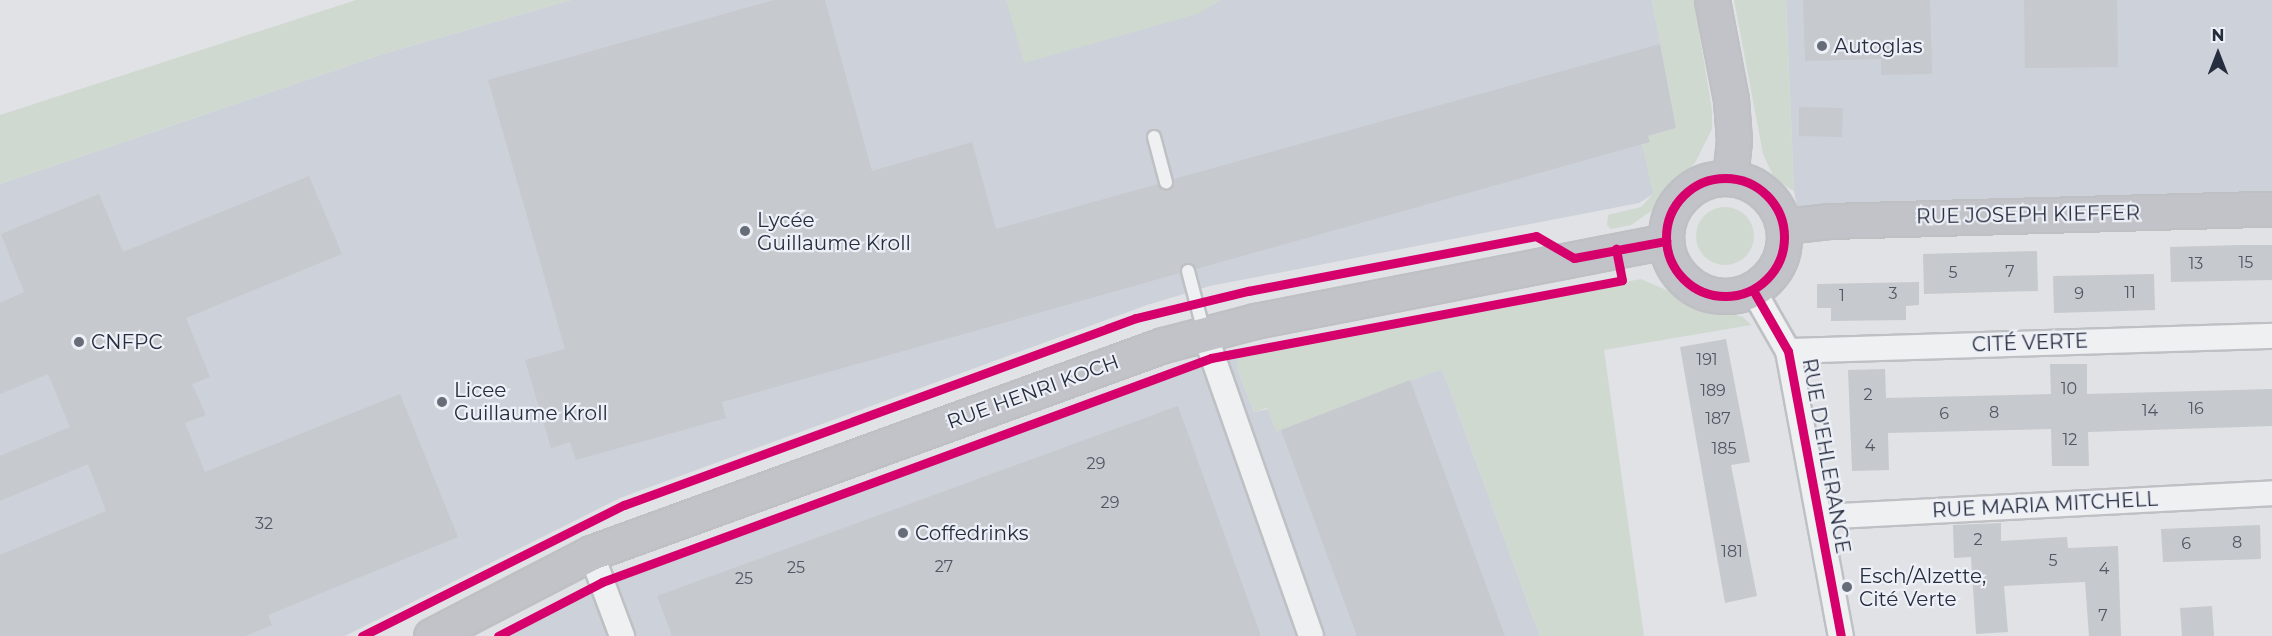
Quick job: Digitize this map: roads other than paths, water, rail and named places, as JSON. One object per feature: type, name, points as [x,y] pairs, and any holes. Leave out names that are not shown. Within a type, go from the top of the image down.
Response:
[{"type":"street","points":[[1712,0],[1731,100],[1734,140],[1730,178]]},
{"type":"street","points":[[1730,178],[1749,183],[1765,193],[1777,207],[1784,226],[1785,245],[1779,263],[1753,290],[1724,296],[1696,289],[1680,277],[1670,261],[1665,241],[1668,221],[1677,202],[1691,188],[1710,180],[1730,178]]},
{"type":"street","name":"RUE JOSEPH KIEFFER","points":[[1784,226],[1830,221],[2272,209]]},
{"type":"street","name":"RUE HENRI KOCH","points":[[431,636],[591,553],[1204,332],[1665,241]]},
{"type":"street","name":"RUE D'EHLERANGE","points":[[1753,290],[1788,351],[1841,636]]},
{"type":"street","points":[[1204,332],[1311,636]]},
{"type":"street","name":"CITÉ VERTE","points":[[1788,351],[2272,336]]},
{"type":"street","name":"RUE MARIA MITCHELL","points":[[1819,517],[2272,494]]},
{"type":"street","points":[[591,553],[622,636]]},
{"type":"lane","points":[[1154,136],[1166,182]]},
{"type":"lane","points":[[1188,271],[1204,332]]},
{"type":"place","name":"Autoglas","points":[[1822,46]]},
{"type":"place","name":"Lycée Guillaume Kroll","points":[[745,231]]},
{"type":"place","name":"CNFPC","points":[[79,342]]},
{"type":"place","name":"Licee Guillaume Kroll","points":[[442,402]]},
{"type":"place","name":"Coffedrinks","points":[[903,533]]},
{"type":"place","name":"Esch/Alzette, Cité Verte","points":[[1847,587]]}]
